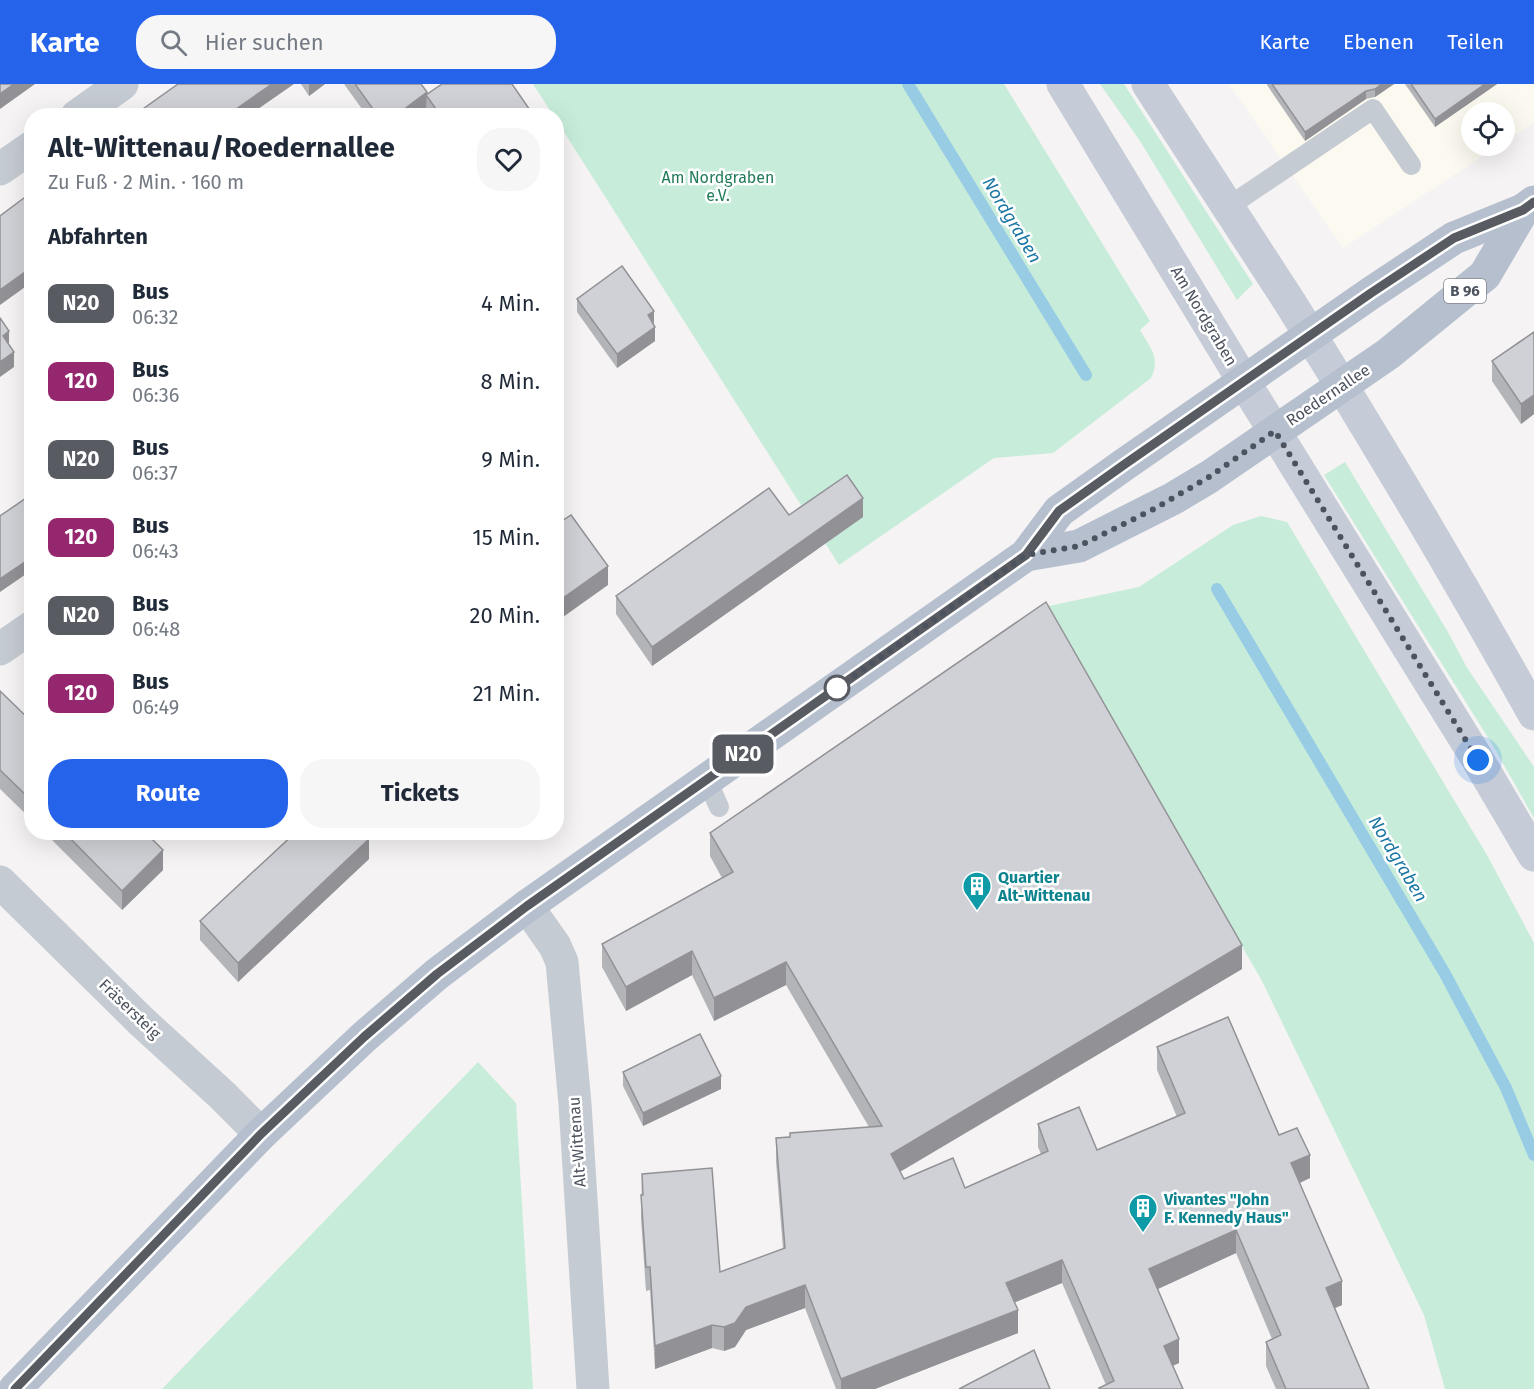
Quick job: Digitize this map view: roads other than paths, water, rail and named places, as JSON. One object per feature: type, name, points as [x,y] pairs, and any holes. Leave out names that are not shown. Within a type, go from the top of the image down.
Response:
[{"type":"main road","name":"Am Nordgraben","points":[[1063,84],[1534,855]]},
{"type":"main road","points":[[1148,84],[1310,335],[1446,560],[1534,714]]},
{"type":"main road","name":"Roedernallee","points":[[1026,555],[1079,546],[1154,509],[1209,477],[1388,354],[1485,275],[1528,206]]},
{"type":"main road","name":"Roedernallee","points":[[15,1389],[261,1134],[364,1037],[437,974],[527,906],[713,793],[1026,555],[1059,511],[1125,464],[1454,238],[1528,206]]},
{"type":"street","points":[[88,108],[122,84]]},
{"type":"street","points":[[0,169],[24,152]]},
{"type":"street","points":[[0,649],[24,632]]},
{"type":"street","name":"Fräsersteig","points":[[0,882],[141,1021],[261,1134]]},
{"type":"street","name":"Alt-Wittenau","points":[[527,906],[555,946],[562,962],[575,1104],[593,1389]]},
{"type":"lane","points":[[1228,207],[1373,109],[1411,165]]},
{"type":"waterway","name":"Nordgraben","points":[[908,84],[1086,375]]},
{"type":"waterway","name":"Nordgraben","points":[[1217,589],[1444,972],[1506,1088],[1534,1155]]},
{"type":"place","name":"Quartier Alt-Wittenau","points":[[977,912]]},
{"type":"place","name":"Vivantes \"John F. Kennedy Haus\"","points":[[1143,1234]]},
{"type":"park label","name":"Am Nordgraben e.V.","points":[[718,186]]}]
